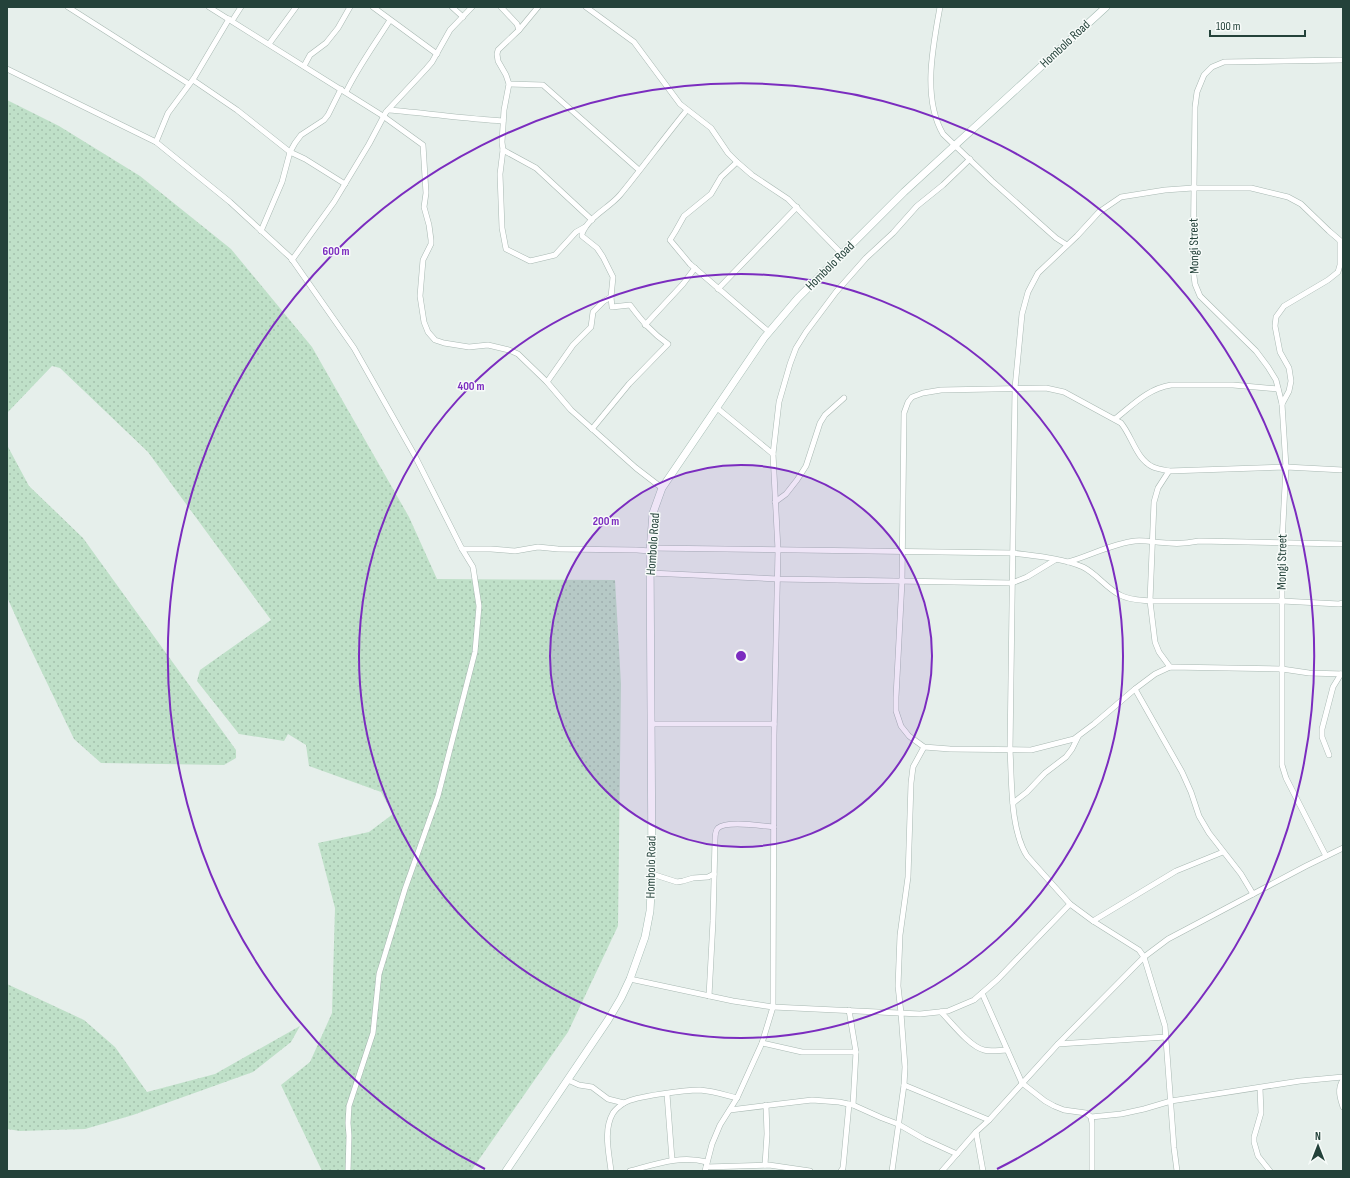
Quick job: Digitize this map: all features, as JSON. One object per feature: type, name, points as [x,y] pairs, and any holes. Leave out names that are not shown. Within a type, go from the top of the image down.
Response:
[{"type":"street","points":[[68,7],[238,110],[290,152],[305,159],[345,184]]},
{"type":"street","points":[[209,7],[383,116],[423,145],[426,193],[424,207],[431,240],[423,260],[420,296],[424,322],[428,332],[435,340],[469,347],[488,345],[509,350],[518,354],[547,382],[553,391],[571,410],[636,468],[662,488]]},
{"type":"street","points":[[156,142],[168,113],[191,82],[230,20],[241,7]]},
{"type":"street","points":[[269,44],[296,7]]},
{"type":"street","points":[[304,66],[310,55],[330,38],[338,28],[350,7]]},
{"type":"street","points":[[373,7],[437,54]]},
{"type":"street","points":[[452,7],[463,17]]},
{"type":"street","points":[[292,260],[318,227],[369,144],[383,116],[422,74],[437,54],[450,30],[472,7]]},
{"type":"street","points":[[501,7],[517,24],[519,30]]},
{"type":"street","points":[[538,7],[519,30],[498,50],[497,54],[498,61],[509,84],[505,98],[502,142],[503,150],[500,174],[502,228],[506,248],[530,261],[555,255],[576,232],[586,227]]},
{"type":"street","points":[[586,7],[634,42],[680,104],[712,128],[721,143],[737,162],[752,175],[788,199],[842,254]]},
{"type":"street","points":[[940,7],[931,68],[932,102],[938,127],[943,134],[992,181],[1056,238],[1067,245]]},
{"type":"street","name":"Hombolo Road","points":[[509,1170],[608,1020],[630,979],[645,937],[650,911],[652,874],[650,550],[653,513],[662,488],[768,332],[798,298],[904,192],[1106,7]]},
{"type":"street","points":[[261,231],[282,182],[290,152],[297,139],[324,120],[390,20]]},
{"type":"street","name":"Mongi Street","points":[[1326,856],[1286,778],[1282,765],[1282,542],[1286,467],[1282,404],[1276,380],[1268,367],[1256,351],[1200,296],[1195,284],[1193,268],[1193,188],[1195,107],[1197,92],[1204,75],[1212,67],[1224,62],[1343,60]]},
{"type":"street","points":[[7,69],[156,142],[230,202],[292,260],[354,348],[415,456],[462,549],[473,567],[479,606],[475,652],[438,796],[405,889],[379,974],[373,1033],[349,1106],[348,1171]]},
{"type":"street","points":[[509,84],[543,85],[639,170]]},
{"type":"street","points":[[388,110],[440,114],[468,119],[503,121]]},
{"type":"street","points":[[592,429],[629,384],[668,344],[655,335],[645,325],[630,306],[612,307],[611,297],[613,277],[603,256],[597,248],[582,236],[582,231],[619,196],[687,110]]},
{"type":"street","points":[[503,150],[536,168],[592,220]]},
{"type":"street","points":[[706,1167],[720,1126],[737,1098],[762,1043],[773,1006],[775,628],[778,550],[773,454],[779,402],[792,359],[806,332],[836,292],[866,258],[893,233],[917,206],[943,185],[970,159]]},
{"type":"street","points":[[737,162],[721,177],[711,194],[684,216],[670,240],[695,268],[768,332]]},
{"type":"street","points":[[1177,1171],[1170,1101],[1165,1026],[1144,958],[1139,950],[1093,921],[1070,904],[1045,877],[1022,848],[1018,834],[1013,802],[1010,750],[1015,388],[1022,314],[1028,292],[1038,273],[1077,236],[1099,212],[1121,197],[1165,190],[1193,188],[1251,188],[1288,197],[1301,204],[1328,231],[1342,242],[1338,272],[1328,280],[1284,306],[1276,317],[1275,326],[1280,352],[1289,368],[1291,381],[1289,391],[1282,404]]},
{"type":"street","points":[[718,289],[797,207]]},
{"type":"street","points":[[645,325],[683,284],[695,268]]},
{"type":"street","points":[[547,382],[573,345],[591,327],[593,312],[604,301],[611,297]]},
{"type":"street","points":[[1116,419],[1146,394],[1163,386],[1234,385],[1278,389]]},
{"type":"street","points":[[1342,674],[1309,673],[1282,669],[1170,668],[1155,674],[1074,739],[1031,750],[924,747],[909,736],[901,726],[896,710],[902,581],[904,414],[908,402],[912,397],[922,393],[941,390],[1046,388],[1064,392],[1116,419],[1126,428],[1138,452],[1152,467],[1168,471],[1286,467],[1343,470]]},
{"type":"street","points":[[775,502],[786,494],[806,466],[820,423],[825,415],[844,398]]},
{"type":"street","points":[[717,408],[773,454]]},
{"type":"street","points":[[1168,471],[1158,488],[1154,502],[1150,601],[1155,642],[1159,652],[1170,668]]},
{"type":"street","points":[[1067,562],[1124,543],[1152,540],[1187,544],[1199,541],[1343,544]]},
{"type":"street","points":[[462,549],[491,549],[515,552],[538,546],[558,549],[1013,553],[1067,562],[1084,568],[1119,595],[1130,599],[1150,601],[1282,601],[1343,604]]},
{"type":"street","points":[[650,573],[778,579],[1012,583],[1027,577],[1055,560]]},
{"type":"street","points":[[1329,755],[1322,739],[1322,729],[1333,687],[1342,674]]},
{"type":"street","points":[[1135,689],[1182,772],[1200,816],[1209,833],[1241,874],[1253,894]]},
{"type":"street","points":[[651,724],[774,724]]},
{"type":"street","points":[[1013,802],[1027,792],[1044,773],[1066,757],[1072,749],[1078,736]]},
{"type":"street","points":[[892,1171],[904,1085],[905,1067],[902,1013],[898,986],[898,964],[900,935],[908,877],[911,783],[913,767],[924,747]]},
{"type":"street","points":[[709,996],[714,921],[714,840],[716,831],[723,825],[737,824],[774,827]]},
{"type":"street","points":[[942,1171],[1058,1044],[1144,958],[1168,939],[1343,848]]},
{"type":"street","points":[[1093,921],[1176,871],[1223,852]]},
{"type":"street","points":[[652,874],[677,882],[693,878],[708,877],[714,874]]},
{"type":"street","points":[[630,979],[733,1001],[773,1006],[920,1014],[948,1011],[974,1000],[982,994],[1070,904]]},
{"type":"street","points":[[982,994],[1022,1083],[1054,1106],[1064,1110],[1086,1113],[1091,1117],[1092,1171]]},
{"type":"street","points":[[841,1171],[843,1168],[851,1105],[856,1052],[849,1010]]},
{"type":"street","points":[[941,1012],[969,1041],[979,1048],[988,1051],[1007,1050]]},
{"type":"street","points":[[1058,1044],[1166,1037]]},
{"type":"street","points":[[762,1043],[802,1052],[856,1052]]},
{"type":"street","points":[[1091,1117],[1121,1114],[1170,1101],[1343,1077]]},
{"type":"street","points":[[568,1080],[579,1085],[592,1087],[608,1099],[624,1103]]},
{"type":"street","points":[[1343,1080],[1339,1089],[1343,1107]]},
{"type":"street","points":[[904,1085],[989,1120]]},
{"type":"street","points":[[1260,1088],[1262,1113],[1254,1137],[1254,1142],[1258,1156],[1270,1171]]},
{"type":"street","points":[[611,1171],[608,1126],[614,1112],[624,1103],[637,1098],[699,1090],[710,1091],[737,1098]]},
{"type":"street","points":[[667,1094],[672,1160]]},
{"type":"street","points":[[730,1110],[812,1100],[832,1100],[851,1105],[898,1124],[924,1139],[957,1154]]},
{"type":"street","points":[[765,1165],[767,1134],[766,1105]]},
{"type":"street","points":[[976,1132],[983,1171]]},
{"type":"street","points":[[630,1171],[672,1160],[691,1159],[706,1167],[765,1165],[810,1171]]},
{"type":"green space","points":[[7,100],[59,126],[140,176],[231,249],[312,347],[409,517],[437,579],[615,580],[621,684],[618,926],[568,1032],[471,1171],[322,1171],[281,1085],[310,1062],[332,1013],[335,908],[318,843],[369,832],[393,814],[381,792],[309,766],[306,745],[288,734],[284,741],[239,734],[197,681],[200,670],[271,620],[148,452],[60,368],[52,366],[7,413]]},
{"type":"green space","points":[[7,445],[29,486],[83,538],[236,750],[236,758],[224,765],[101,763],[74,739],[7,597]]},
{"type":"green space","points":[[7,984],[84,1020],[115,1047],[147,1092],[215,1074],[300,1026],[291,1042],[253,1072],[133,1115],[85,1129],[20,1131],[7,1129]]}]
